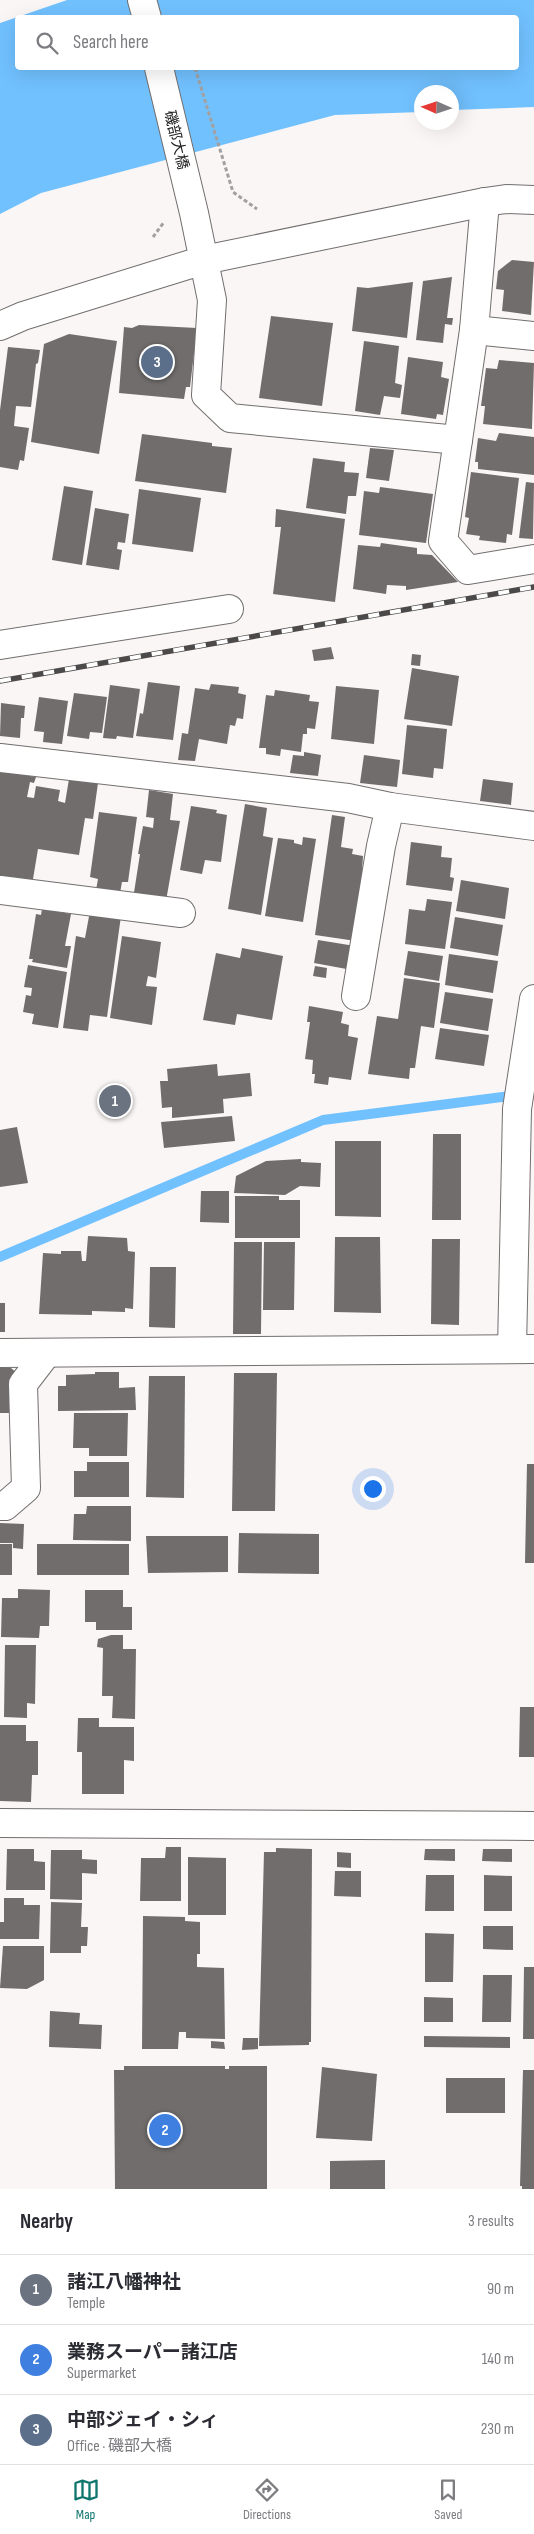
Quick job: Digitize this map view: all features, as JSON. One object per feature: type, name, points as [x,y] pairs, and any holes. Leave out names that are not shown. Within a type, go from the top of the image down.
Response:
[{"type":"street","points":[[142,0],[145,15]]},
{"type":"street","name":"磯部大橋","points":[[159,70],[194,213],[212,300],[206,395],[230,418],[458,440]]},
{"type":"street","points":[[0,326],[23,316],[204,260],[485,202],[506,199],[534,200]]},
{"type":"street","points":[[485,202],[474,330],[443,541],[468,570],[534,558]]},
{"type":"street","points":[[474,330],[534,336]]},
{"type":"street","points":[[0,645],[229,609]]},
{"type":"street","points":[[0,758],[348,798],[390,807],[534,826]]},
{"type":"street","points":[[356,996],[381,846],[390,807]]},
{"type":"street","points":[[0,890],[181,913]]},
{"type":"street","points":[[0,1353],[523,1349],[518,1109],[520,1082],[534,999]]},
{"type":"street","points":[[0,1506],[4,1506],[26,1488],[23,1384],[46,1354]]},
{"type":"street","points":[[0,1823],[534,1826]]},
{"type":"path","points":[[196,70],[233,192],[257,208]]},
{"type":"water","points":[[67,0],[534,0],[534,107],[459,110],[459,85],[414,85],[414,112],[335,115],[41,193],[0,214],[0,23],[15,18],[15,70],[519,70],[519,15],[23,15]]},
{"type":"building","points":[[512,260],[534,262],[531,315],[502,311],[504,290],[496,289],[498,271]]},
{"type":"building","points":[[452,277],[447,318],[453,318],[452,325],[445,324],[443,343],[416,340],[423,281]]},
{"type":"building","points":[[413,282],[407,338],[352,331],[357,287],[368,288]]},
{"type":"building","points":[[271,316],[333,323],[322,406],[259,398]]},
{"type":"building","points":[[139,325],[197,328],[190,387],[186,387],[184,399],[119,393],[124,327],[132,328]]},
{"type":"building","points":[[69,334],[117,341],[99,454],[31,442],[44,344]]},
{"type":"building","points":[[364,341],[399,346],[395,383],[402,385],[400,398],[384,396],[380,415],[355,411]]},
{"type":"building","points":[[8,347],[40,350],[38,363],[36,364],[31,407],[16,406],[14,426],[29,428],[24,461],[20,460],[18,470],[0,467],[0,410]]},
{"type":"building","points":[[408,357],[443,362],[441,377],[449,379],[443,415],[437,414],[436,419],[401,414]]},
{"type":"building","points":[[499,360],[534,363],[532,429],[483,424],[485,406],[481,406],[486,368],[497,369]]},
{"type":"building","points":[[499,433],[534,437],[534,475],[478,469],[478,462],[475,462],[478,438],[496,441]]},
{"type":"building","points":[[142,434],[212,443],[212,446],[232,448],[226,493],[135,481]]},
{"type":"building","points":[[370,448],[394,450],[389,481],[366,478]]},
{"type":"building","points":[[313,458],[345,462],[344,472],[359,473],[356,496],[348,496],[346,514],[306,508]]},
{"type":"building","points":[[471,472],[519,478],[512,535],[507,534],[506,543],[479,540],[480,536],[466,534],[469,518],[465,517]]},
{"type":"building","points":[[526,482],[534,483],[533,539],[519,538]]},
{"type":"building","points":[[64,486],[93,491],[82,565],[52,560]]},
{"type":"building","points":[[380,487],[433,494],[426,543],[359,535],[364,491],[379,493]]},
{"type":"building","points":[[139,489],[201,498],[193,552],[132,544]]},
{"type":"building","points":[[95,508],[129,514],[125,543],[118,542],[117,549],[122,550],[119,570],[86,565]]},
{"type":"building","points":[[276,509],[345,519],[335,602],[273,594],[281,527],[275,527]]},
{"type":"building","points":[[381,543],[417,548],[417,554],[432,555],[458,582],[406,590],[406,586],[387,585],[386,594],[353,589],[358,545],[380,547]]},
{"type":"building","points":[[331,647],[334,659],[314,661],[312,650]]},
{"type":"building","points":[[412,654],[421,655],[420,666],[411,665]]},
{"type":"building","points":[[412,668],[459,676],[452,726],[404,719]]},
{"type":"building","points":[[148,682],[180,686],[173,740],[136,736],[140,713],[143,714]]},
{"type":"building","points":[[211,684],[239,687],[238,693],[246,695],[243,719],[237,718],[235,726],[230,725],[227,744],[199,739],[195,761],[178,760],[182,733],[188,734],[195,688],[209,690]]},
{"type":"building","points":[[110,685],[140,689],[133,738],[117,736],[116,739],[103,738]]},
{"type":"building","points":[[336,686],[379,690],[374,744],[331,739]]},
{"type":"building","points":[[275,690],[310,695],[309,701],[319,702],[315,729],[307,728],[307,734],[303,734],[301,752],[281,749],[280,756],[266,754],[266,748],[259,748],[266,695],[274,696]]},
{"type":"building","points":[[74,693],[107,697],[102,733],[90,732],[89,739],[67,736]]},
{"type":"building","points":[[39,697],[68,701],[62,744],[43,742],[44,732],[34,731]]},
{"type":"building","points":[[1,703],[25,706],[24,718],[21,718],[20,738],[0,736]]},
{"type":"building","points":[[407,725],[447,729],[443,769],[434,768],[433,778],[402,774]]},
{"type":"building","points":[[304,752],[321,755],[318,776],[290,773],[293,755],[304,756]]},
{"type":"building","points":[[364,755],[400,760],[397,787],[360,783]]},
{"type":"building","points":[[0,771],[36,777],[34,783],[30,782],[27,797],[34,798],[36,786],[60,790],[58,801],[65,803],[69,779],[98,783],[93,819],[85,818],[79,855],[38,849],[32,885],[0,880]]},
{"type":"building","points":[[483,779],[513,783],[511,805],[480,801]]},
{"type":"building","points":[[149,790],[173,794],[170,820],[180,821],[166,901],[133,899],[143,826],[153,828],[154,818],[146,817]]},
{"type":"building","points":[[245,804],[267,808],[263,836],[273,838],[261,915],[228,909]]},
{"type":"building","points":[[191,806],[217,810],[216,813],[227,815],[221,862],[205,860],[202,874],[180,870]]},
{"type":"building","points":[[99,812],[137,817],[128,882],[122,882],[120,893],[96,890],[98,879],[90,877]]},
{"type":"building","points":[[332,815],[345,817],[341,847],[353,849],[352,854],[363,856],[362,871],[366,872],[356,941],[315,935]]},
{"type":"building","points":[[303,837],[316,839],[303,922],[265,916],[278,838],[294,840],[294,843],[302,845]]},
{"type":"building","points":[[411,842],[442,846],[441,857],[452,858],[450,877],[454,878],[452,891],[406,885]]},
{"type":"building","points":[[461,880],[509,888],[505,919],[456,911]]},
{"type":"building","points":[[427,899],[452,902],[445,949],[405,944],[409,909],[425,911]]},
{"type":"building","points":[[42,909],[71,914],[65,946],[71,946],[67,968],[32,962],[33,959],[29,959],[36,914],[41,915]]},
{"type":"building","points":[[90,911],[121,916],[107,1017],[90,1015],[88,1031],[63,1028],[76,936],[85,938]]},
{"type":"building","points":[[455,917],[503,925],[498,956],[450,948]]},
{"type":"building","points":[[122,936],[161,942],[156,978],[148,976],[146,986],[157,987],[152,1025],[110,1018]]},
{"type":"building","points":[[318,940],[361,947],[352,970],[314,963]]},
{"type":"building","points":[[242,948],[283,956],[272,1020],[237,1014],[235,1025],[203,1020],[216,953],[240,958]]},
{"type":"building","points":[[408,951],[443,956],[439,981],[404,975]]},
{"type":"building","points":[[449,954],[498,961],[493,993],[445,985]]},
{"type":"building","points":[[28,965],[67,972],[58,1028],[32,1024],[34,1014],[23,1012],[26,995],[31,996],[32,988],[24,987]]},
{"type":"building","points":[[315,966],[327,968],[326,978],[313,976]]},
{"type":"building","points":[[404,978],[440,983],[434,1028],[421,1026],[415,1068],[410,1068],[409,1079],[368,1074],[377,1016],[398,1019]]},
{"type":"building","points":[[445,992],[493,999],[488,1031],[440,1023]]},
{"type":"building","points":[[309,1006],[343,1012],[341,1023],[349,1025],[348,1036],[358,1038],[351,1080],[329,1077],[328,1085],[314,1083],[315,1074],[312,1074],[313,1060],[305,1059],[310,1022],[307,1022]]},
{"type":"building","points":[[440,1028],[489,1035],[484,1066],[435,1059]]},
{"type":"building","points":[[217,1064],[218,1076],[250,1073],[252,1096],[223,1099],[224,1113],[172,1118],[172,1107],[162,1108],[160,1081],[168,1081],[167,1069]]},
{"type":"building","points":[[232,1116],[235,1141],[164,1148],[161,1122]]},
{"type":"building","points":[[17,1127],[28,1183],[0,1187],[0,1130]]},
{"type":"building","points":[[433,1134],[461,1134],[461,1220],[432,1220]]},
{"type":"building","points":[[335,1141],[381,1141],[381,1217],[335,1216]]},
{"type":"building","points":[[301,1159],[301,1162],[321,1163],[320,1187],[300,1186],[285,1195],[234,1193],[236,1176],[266,1161]]},
{"type":"building","points":[[201,1191],[229,1191],[229,1223],[200,1222]]},
{"type":"building","points":[[235,1196],[279,1196],[279,1200],[300,1200],[300,1238],[235,1238]]},
{"type":"building","points":[[88,1236],[127,1238],[128,1251],[135,1252],[133,1309],[125,1308],[125,1312],[92,1311],[92,1315],[39,1314],[43,1253],[61,1254],[61,1251],[81,1251],[82,1261],[86,1261]]},
{"type":"building","points":[[335,1237],[380,1237],[381,1313],[334,1312]]},
{"type":"building","points":[[432,1239],[460,1239],[459,1325],[431,1324]]},
{"type":"building","points":[[234,1242],[262,1242],[261,1334],[233,1334]]},
{"type":"building","points":[[264,1242],[295,1242],[294,1310],[263,1310]]},
{"type":"building","points":[[150,1267],[176,1267],[175,1328],[149,1327]]},
{"type":"building","points":[[0,1303],[5,1303],[5,1332],[0,1332]]},
{"type":"building","points":[[0,1368],[11,1368],[18,1374],[23,1413],[0,1413]]},
{"type":"building","points":[[95,1372],[119,1372],[119,1388],[135,1387],[136,1410],[58,1411],[58,1386],[66,1386],[66,1375],[95,1374]]},
{"type":"building","points":[[234,1373],[277,1373],[275,1511],[232,1511]]},
{"type":"building","points":[[149,1376],[185,1376],[184,1498],[146,1497]]},
{"type":"building","points":[[74,1413],[128,1413],[127,1456],[89,1456],[89,1448],[73,1448]]},
{"type":"building","points":[[87,1462],[129,1462],[129,1497],[74,1497],[74,1471],[87,1471]]},
{"type":"building","points":[[527,1464],[534,1464],[534,1563],[525,1563]]},
{"type":"building","points":[[87,1506],[131,1506],[131,1541],[73,1540],[74,1514],[86,1514]]},
{"type":"building","points":[[0,1523],[24,1524],[23,1549],[13,1548],[13,1543],[0,1543]]},
{"type":"building","points":[[239,1533],[319,1534],[319,1574],[238,1573]]},
{"type":"building","points":[[146,1536],[228,1536],[228,1572],[148,1573]]},
{"type":"building","points":[[0,1544],[12,1544],[12,1575],[0,1575]]},
{"type":"building","points":[[37,1544],[129,1544],[129,1575],[37,1575]]},
{"type":"building","points":[[18,1589],[50,1590],[49,1626],[40,1626],[39,1638],[1,1637],[2,1598],[18,1598]]},
{"type":"building","points":[[85,1590],[123,1590],[123,1607],[132,1607],[132,1630],[96,1630],[96,1622],[85,1622]]},
{"type":"building","points":[[111,1635],[123,1635],[123,1649],[136,1649],[135,1719],[112,1718],[113,1696],[102,1696],[103,1648],[97,1647],[98,1639]]},
{"type":"building","points":[[5,1645],[36,1645],[35,1704],[27,1703],[27,1718],[4,1717]]},
{"type":"building","points":[[520,1707],[534,1707],[534,1757],[519,1757]]},
{"type":"building","points":[[78,1718],[99,1718],[99,1727],[134,1727],[134,1761],[124,1760],[124,1794],[82,1794],[82,1752],[77,1752]]},
{"type":"building","points":[[0,1725],[26,1725],[26,1741],[38,1741],[38,1775],[32,1775],[31,1802],[0,1801]]},
{"type":"building","points":[[166,1847],[181,1847],[181,1901],[140,1901],[141,1858],[165,1858]]},
{"type":"building","points":[[276,1848],[312,1849],[311,2042],[309,2042],[309,2045],[259,2046],[264,1852],[276,1852]]},
{"type":"building","points":[[7,1849],[34,1849],[34,1861],[45,1862],[45,1890],[6,1890]]},
{"type":"building","points":[[425,1849],[455,1849],[455,1861],[424,1860]]},
{"type":"building","points":[[483,1849],[512,1849],[512,1862],[482,1861]]},
{"type":"building","points":[[51,1850],[82,1850],[82,1859],[97,1860],[97,1874],[82,1873],[82,1900],[50,1899]]},
{"type":"building","points":[[337,1852],[351,1853],[351,1868],[337,1867]]},
{"type":"building","points":[[188,1857],[226,1858],[226,1915],[188,1915]]},
{"type":"building","points":[[335,1871],[361,1871],[361,1897],[334,1896]]},
{"type":"building","points":[[426,1875],[454,1875],[454,1911],[425,1911]]},
{"type":"building","points":[[484,1875],[512,1876],[512,1911],[484,1911]]},
{"type":"building","points":[[4,1898],[24,1898],[24,1905],[40,1905],[39,1939],[0,1939],[0,1922],[4,1922]]},
{"type":"building","points":[[51,1902],[82,1903],[81,1927],[88,1927],[87,1946],[81,1946],[81,1953],[50,1953]]},
{"type":"building","points":[[143,1916],[185,1917],[185,1921],[200,1922],[200,1954],[197,1954],[197,1967],[224,1968],[225,2039],[186,2038],[186,2032],[179,2032],[178,2049],[142,2049]]},
{"type":"building","points":[[483,1926],[513,1926],[513,1950],[483,1949]]},
{"type":"building","points":[[425,1933],[454,1934],[453,1982],[425,1982]]},
{"type":"building","points":[[3,1946],[44,1946],[44,1980],[27,1989],[0,1988]]},
{"type":"building","points":[[524,1967],[534,1967],[534,2039],[523,2039]]},
{"type":"building","points":[[483,1975],[512,1975],[511,2022],[482,2022]]},
{"type":"building","points":[[424,1997],[453,1998],[453,2022],[424,2022]]},
{"type":"building","points":[[50,2011],[80,2013],[79,2024],[102,2025],[101,2049],[49,2047]]},
{"type":"building","points":[[424,2036],[510,2037],[510,2048],[424,2047]]},
{"type":"building","points":[[243,2038],[258,2038],[258,2049],[242,2050]]},
{"type":"building","points":[[211,2041],[224,2042],[225,2049],[211,2048]]},
{"type":"building","points":[[124,2066],[225,2066],[225,2069],[229,2069],[229,2066],[267,2066],[267,2189],[115,2189],[114,2070],[124,2070]]},
{"type":"building","points":[[322,2067],[377,2074],[372,2141],[316,2138]]},
{"type":"building","points":[[523,2070],[534,2070],[534,2189],[522,2189],[522,2186],[520,2186]]},
{"type":"building","points":[[446,2078],[505,2078],[505,2113],[446,2113]]},
{"type":"building","points":[[385,2160],[385,2189],[330,2189],[330,2161]]},
{"type":"waterway","points":[[0,1257],[323,1120],[534,1093]]},
{"type":"railway","points":[[0,681],[534,587]]},
{"type":"place","name":"中部ジェイ・シィ","points":[[157,362]]},
{"type":"place","name":"諸江八幡神社","points":[[115,1101]]},
{"type":"place","name":"業務スーパー諸江店","points":[[165,2130]]}]
